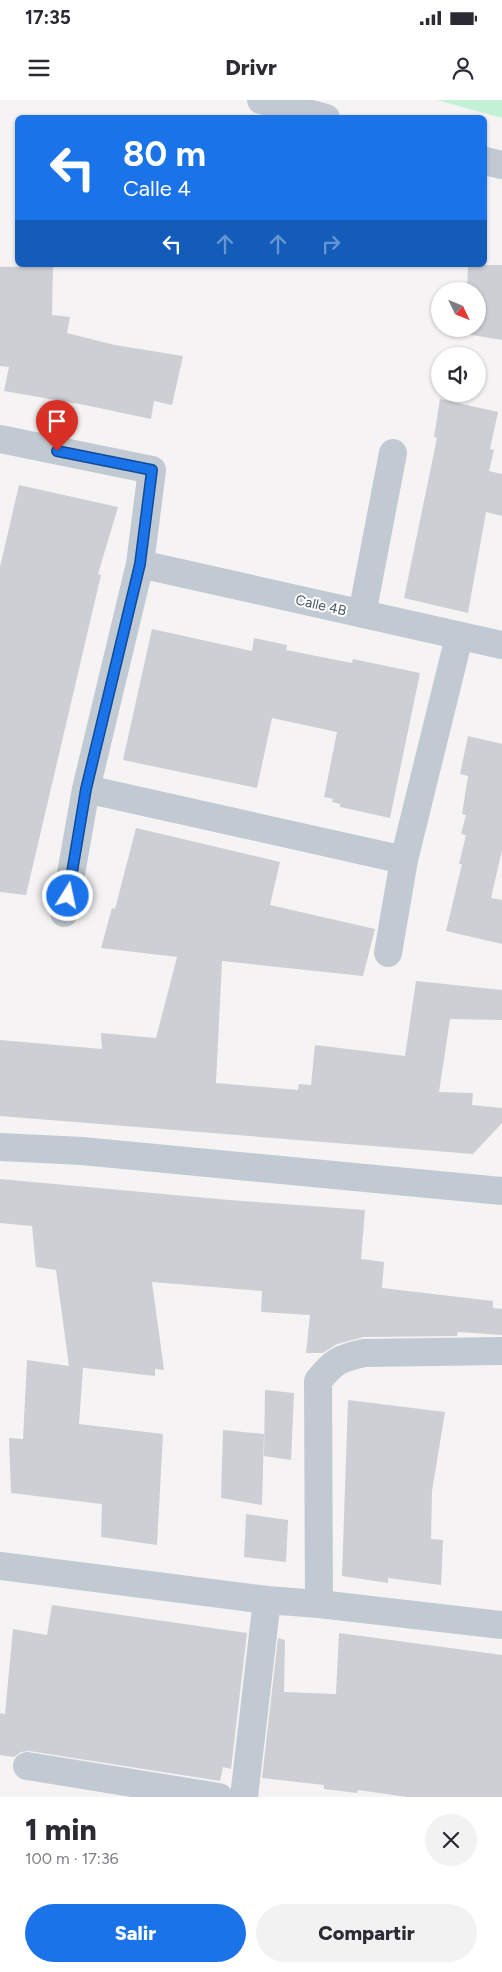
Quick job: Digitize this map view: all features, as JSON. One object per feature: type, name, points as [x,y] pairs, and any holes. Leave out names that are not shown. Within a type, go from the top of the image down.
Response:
[{"type":"street","points":[[261,100],[315,115]]},
{"type":"street","points":[[487,161],[502,165]]},
{"type":"street","points":[[0,439],[152,470],[140,564],[86,789],[64,913]]},
{"type":"street","points":[[362,614],[393,453]]},
{"type":"street","name":"Calle 4B","points":[[140,564],[459,637],[502,645]]},
{"type":"street","points":[[388,953],[404,860],[459,637]]},
{"type":"street","points":[[86,789],[404,860]]},
{"type":"street","points":[[0,1148],[82,1151],[502,1191]]},
{"type":"street","points":[[318,1604],[318,1381],[328,1368],[344,1357],[364,1353],[502,1351]]},
{"type":"street","points":[[0,1566],[267,1600],[318,1604],[502,1626]]},
{"type":"street","points":[[244,1797],[267,1600]]},
{"type":"street","points":[[27,1766],[219,1797]]},
{"type":"green space","points":[[437,100],[502,100],[502,118]]},
{"type":"building","points":[[502,265],[502,340],[486,337],[486,282],[467,282],[468,267]]},
{"type":"building","points":[[0,267],[53,267],[52,315],[70,317],[67,333],[115,345],[183,356],[172,405],[154,401],[151,419],[4,391],[9,367],[0,366]]},
{"type":"building","points":[[440,402],[453,402],[498,412],[490,449],[494,450],[489,471],[502,474],[502,516],[486,512],[468,613],[404,598],[437,438],[434,437]]},
{"type":"building","points":[[19,485],[118,507],[98,574],[101,575],[26,895],[0,892],[0,567]]},
{"type":"building","points":[[152,629],[252,651],[254,638],[287,645],[286,650],[352,663],[353,659],[420,673],[390,818],[340,807],[340,804],[332,802],[333,799],[324,797],[337,732],[272,718],[257,788],[123,760]]},
{"type":"building","points":[[468,736],[502,744],[502,850],[491,898],[502,900],[502,944],[446,931],[462,864],[459,864],[466,835],[461,834],[466,815],[462,814],[468,776],[460,774]]},
{"type":"building","points":[[136,828],[280,862],[270,905],[375,929],[363,976],[222,961],[216,1083],[298,1090],[299,1084],[311,1085],[315,1045],[405,1056],[416,981],[502,990],[502,1020],[450,1019],[439,1092],[473,1093],[472,1105],[502,1108],[502,1123],[473,1154],[0,1116],[0,1040],[102,1049],[101,1033],[156,1038],[177,957],[101,948],[112,908],[115,909]]},
{"type":"building","points":[[0,1179],[229,1200],[365,1210],[361,1259],[384,1262],[382,1288],[493,1301],[493,1308],[502,1309],[502,1335],[458,1332],[457,1336],[364,1337],[337,1344],[323,1353],[306,1353],[310,1315],[261,1312],[262,1291],[152,1282],[164,1370],[155,1369],[155,1376],[76,1367],[83,1368],[79,1424],[163,1434],[157,1545],[101,1537],[102,1504],[11,1493],[9,1438],[23,1439],[27,1360],[69,1366],[56,1270],[36,1267],[32,1226],[0,1223]]},
{"type":"building","points":[[265,1390],[294,1393],[291,1460],[264,1456]]},
{"type":"building","points":[[348,1400],[445,1412],[432,1491],[431,1539],[443,1540],[441,1585],[388,1578],[388,1583],[342,1576]]},
{"type":"building","points":[[223,1430],[264,1434],[262,1505],[221,1498]]},
{"type":"building","points":[[246,1514],[288,1520],[286,1562],[244,1557]]},
{"type":"building","points":[[52,1605],[247,1633],[231,1769],[223,1767],[220,1781],[29,1751],[21,1752],[14,1757],[0,1755],[0,1713],[5,1714],[13,1629],[47,1635]]},
{"type":"building","points":[[339,1633],[502,1655],[502,1797],[407,1797],[358,1790],[357,1793],[324,1789],[324,1785],[262,1778],[278,1638],[285,1640],[284,1692],[336,1694]]},
{"type":"route","points":[[57,451],[152,470],[140,564],[86,789],[68,896]]}]
